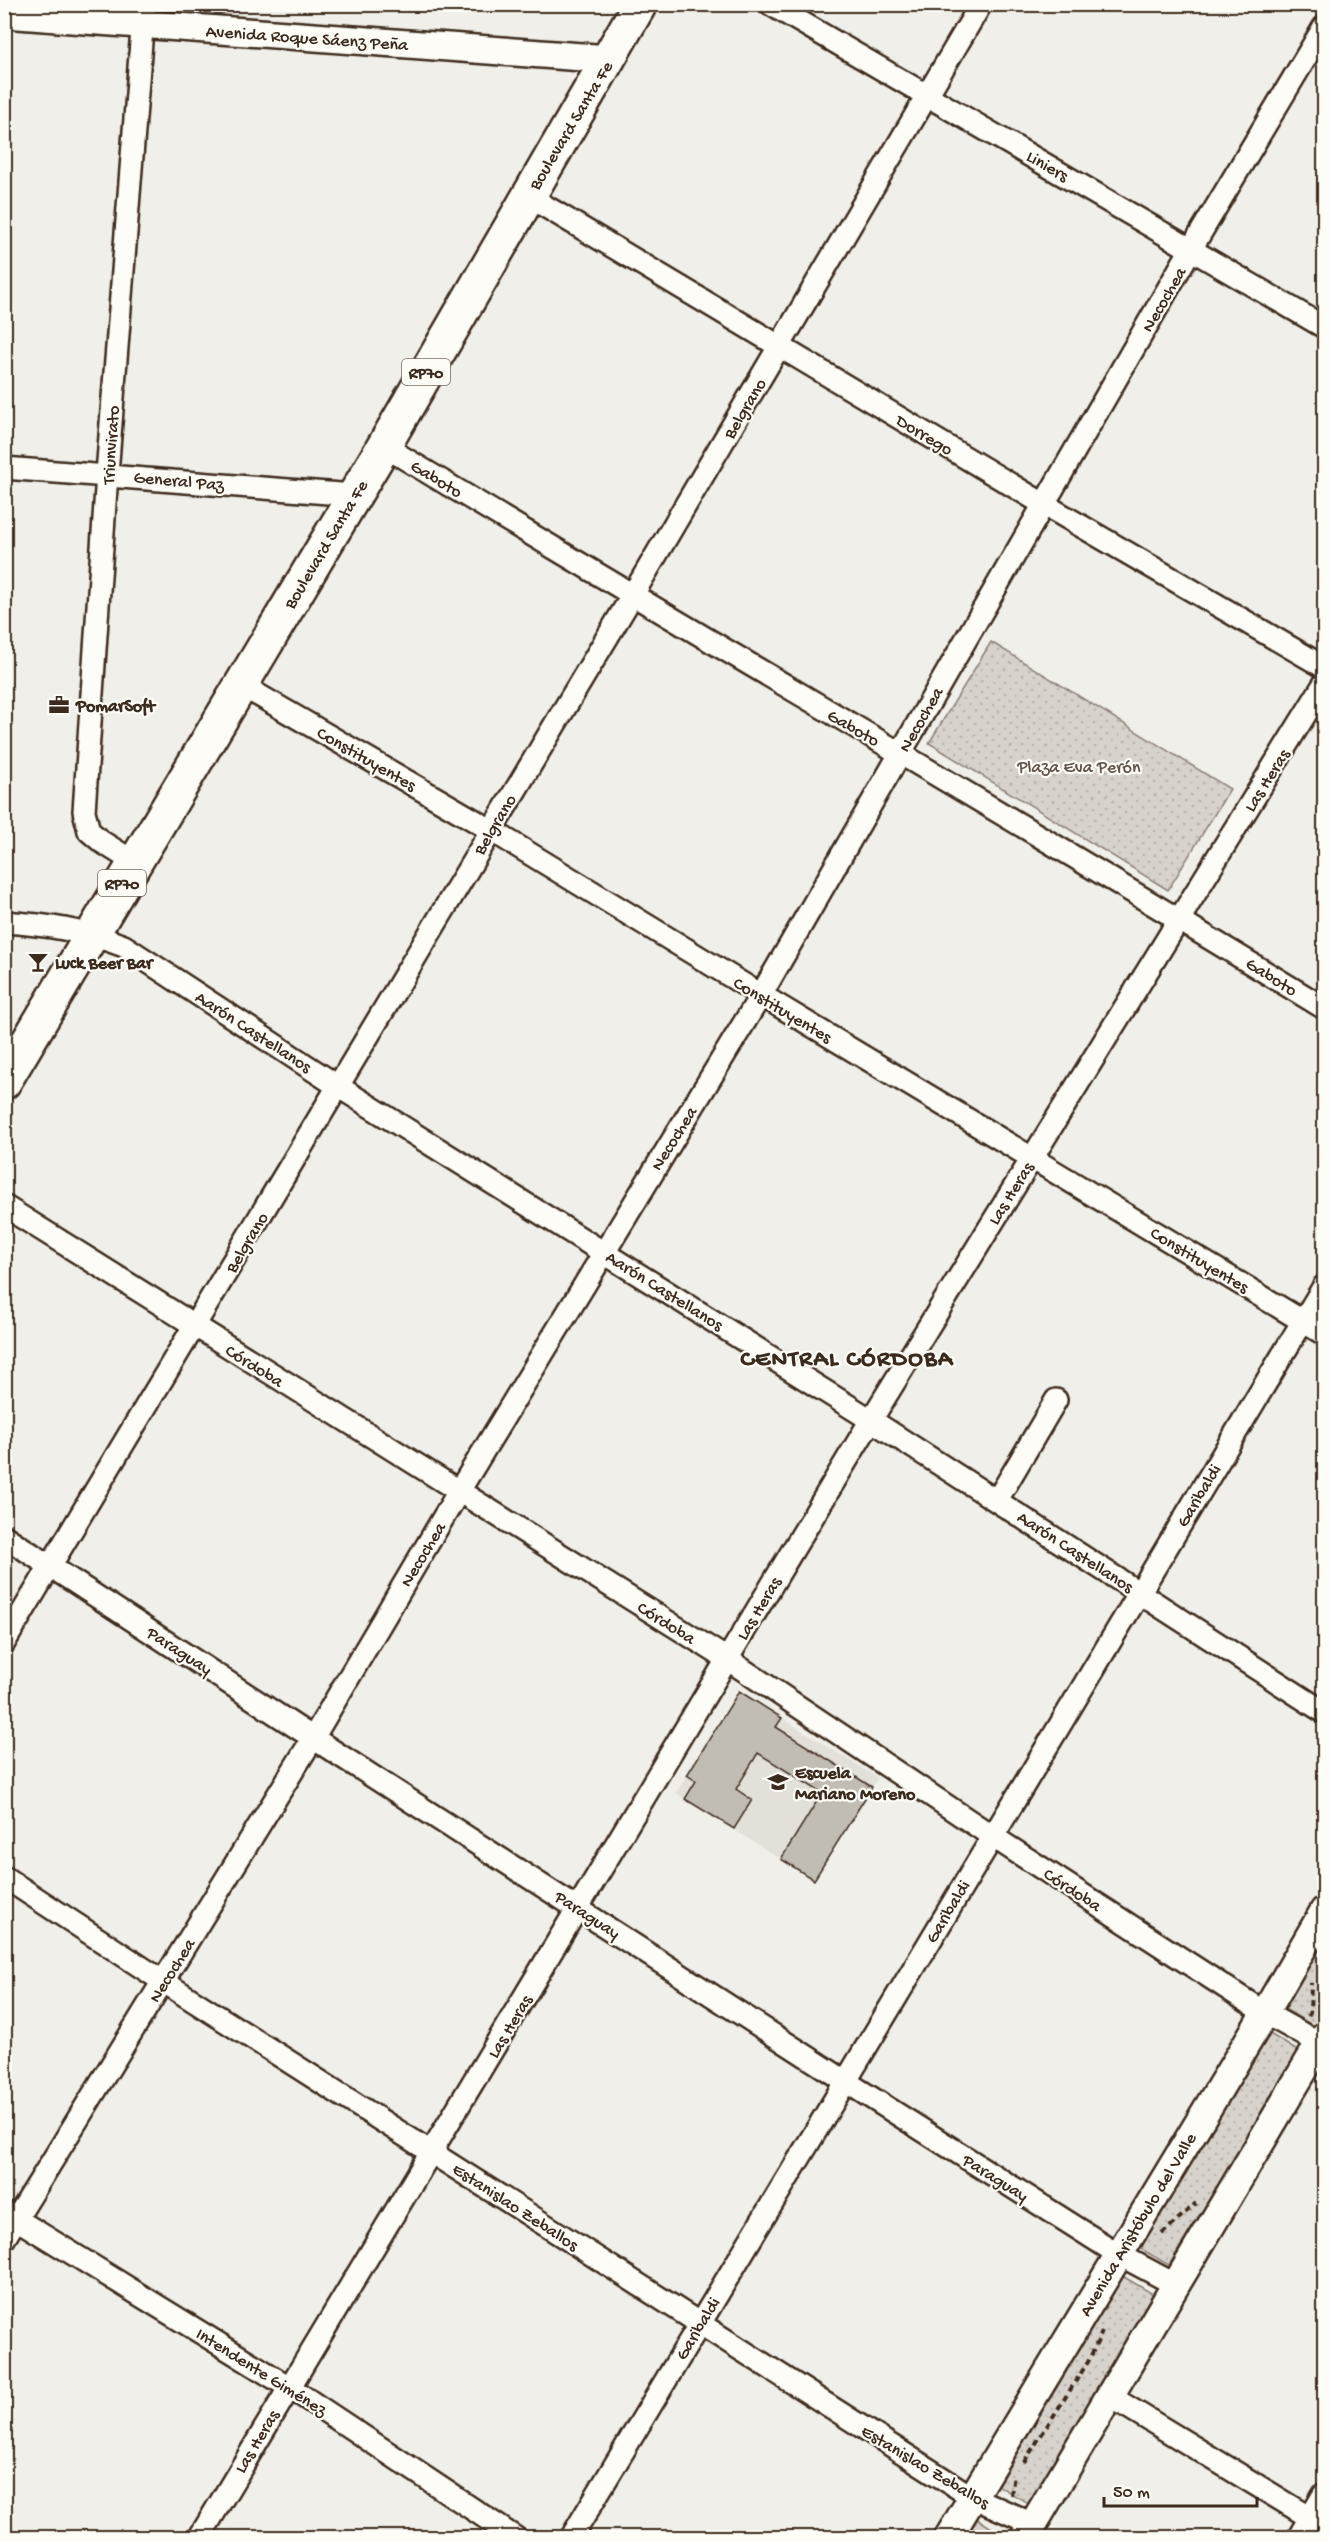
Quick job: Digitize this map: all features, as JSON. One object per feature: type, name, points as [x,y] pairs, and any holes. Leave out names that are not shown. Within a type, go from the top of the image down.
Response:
[{"type":"main road","name":"Boulevard Santa Fe","points":[[4,1082],[384,446],[640,4]]},
{"type":"street","name":"Liniers","points":[[770,4],[1324,327]]},
{"type":"street","name":"Belgrano","points":[[4,1643],[632,596],[981,4]]},
{"type":"street","name":"Avenida Roque Sáenz Peña","points":[[4,14],[144,15],[609,58]]},
{"type":"street","name":"Triunvirato","points":[[134,862],[89,831],[84,811],[107,474],[144,15]]},
{"type":"street","name":"Necochea","points":[[4,2239],[10,2215],[164,1982],[761,995],[1191,249],[1324,27]]},
{"type":"street","name":"Dorrego","points":[[528,196],[1045,505],[1324,667]]},
{"type":"street","name":"Gaboto","points":[[384,446],[632,596],[1179,919],[1324,1008]]},
{"type":"street","name":"General Paz","points":[[4,468],[107,474],[354,495]]},
{"type":"street","name":"Las Heras","points":[[199,2538],[871,1420],[1324,684]]},
{"type":"street","name":"Constituyentes","points":[[241,685],[491,830],[1324,1334]]},
{"type":"street","name":"Aarón Castellanos","points":[[4,922],[49,926],[93,934],[124,946],[339,1087],[871,1420],[1324,1712]]},
{"type":"street","name":"Córdoba","points":[[4,1206],[195,1328],[727,1659],[992,1836],[1265,2013],[1317,2039]]},
{"type":"street","name":"Garibaldi","points":[[571,2538],[1324,1286]]},
{"type":"street","points":[[997,1500],[1056,1400]]},
{"type":"street","name":"Paraguay","points":[[4,1536],[844,2081],[1130,2260],[1176,2285]]},
{"type":"street","name":"Estanislao Zeballos","points":[[4,1876],[164,1982],[699,2325],[972,2497],[1008,2513],[1029,2531]]},
{"type":"street","name":"Avenida Aristóbulo del Valle","points":[[948,2538],[972,2497],[1130,2260],[1265,2013],[1324,1911]]},
{"type":"street","points":[[1029,2531],[1108,2395],[1176,2285],[1317,2039]]},
{"type":"street","name":"Intendente Giménez","points":[[10,2215],[289,2386],[516,2538]]},
{"type":"street","points":[[1108,2395],[1318,2522]]},
{"type":"street","points":[[1298,2538],[1318,2522],[1324,2494]]},
{"type":"path","points":[[1315,1976],[1310,1984],[1310,2013],[1317,2039]]},
{"type":"path","points":[[1130,2260],[1200,2199]]},
{"type":"path","points":[[1008,2513],[1014,2476],[1088,2362],[1105,2326]]},
{"type":"shaded area","name":"Escuela Mariano Moreno","points":[[739,1691],[878,1778],[814,1880],[676,1793]]},
{"type":"green space","name":"Plaza Eva Perón","points":[[991,642],[1230,789],[1168,890],[929,743]]},
{"type":"green space","points":[[1324,1935],[1324,2010],[1315,2027],[1283,2008]]},
{"type":"green space","points":[[1270,2034],[1301,2053],[1169,2265],[1139,2248]]},
{"type":"green space","points":[[1119,2274],[1153,2294],[1029,2504],[994,2483]]},
{"type":"green space","points":[[976,2518],[1006,2537],[1006,2538],[964,2538]]},
{"type":"building","name":"Escuela Mariano Moreno","points":[[739,1691],[782,1718],[776,1727],[872,1787],[814,1880],[781,1859],[822,1793],[758,1753],[736,1789],[752,1800],[734,1829],[685,1799],[696,1781],[687,1775]]},
{"type":"place","name":"PomarSoft","points":[[59,705]]},
{"type":"place","name":"Luck Beer Bar","points":[[38,962]]},
{"type":"place","name":"Escuela Mariano Moreno","points":[[778,1782]]},
{"type":"district","name":"CENTRAL CÓRDOBA","points":[[847,1357]]}]
